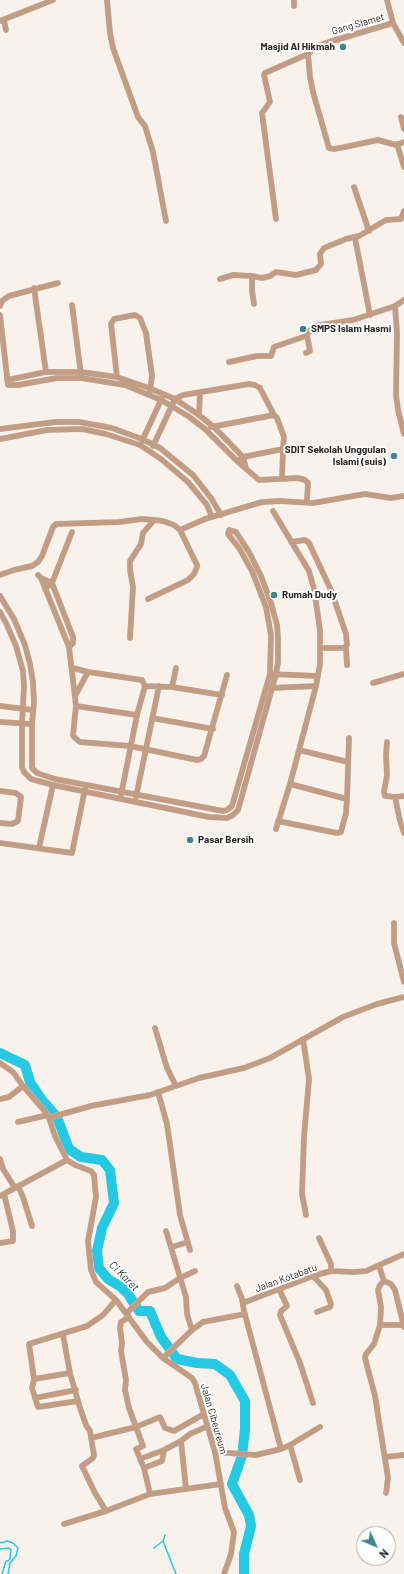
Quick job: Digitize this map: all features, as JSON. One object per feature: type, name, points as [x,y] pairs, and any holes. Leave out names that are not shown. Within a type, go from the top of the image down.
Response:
[{"type":"street","points":[[6,30],[2,21],[53,0]]},
{"type":"street","points":[[107,0],[113,48],[138,117],[145,126],[153,152],[166,221]]},
{"type":"street","points":[[386,0],[394,23],[404,43]]},
{"type":"street","name":"Gang Slamet","points":[[276,218],[262,113],[270,102],[264,74],[265,72],[308,54],[315,47],[394,23]]},
{"type":"street","points":[[308,54],[309,71],[313,92],[329,148],[345,148],[378,140],[397,144],[404,142]]},
{"type":"street","points":[[402,117],[404,129]]},
{"type":"street","points":[[397,144],[404,167]]},
{"type":"street","points":[[354,187],[369,231]]},
{"type":"street","points":[[220,279],[233,275],[262,278],[268,277],[276,272],[296,275],[310,272],[321,265],[320,254],[324,248],[346,239],[355,238],[386,220],[401,219],[404,211]]},
{"type":"street","points":[[355,238],[370,315]]},
{"type":"street","points":[[252,276],[254,304]]},
{"type":"street","points":[[0,306],[2,301],[9,296],[34,288],[58,283]]},
{"type":"street","points":[[34,288],[46,372]]},
{"type":"street","points":[[229,362],[257,356],[270,356],[273,354],[274,347],[307,336],[314,326],[353,320],[396,306],[404,300]]},
{"type":"street","points":[[72,305],[81,375]]},
{"type":"street","points":[[396,306],[396,395],[404,434]]},
{"type":"street","points":[[0,315],[7,385],[11,386],[81,375],[125,385],[172,406],[205,429],[237,461],[259,480],[298,478],[305,480],[308,483],[307,500]]},
{"type":"street","points":[[117,377],[111,324],[114,318],[135,315],[140,318],[146,333],[150,355],[152,376],[149,395]]},
{"type":"street","points":[[306,353],[310,350],[307,336]]},
{"type":"street","points":[[397,354],[404,351]]},
{"type":"street","points":[[7,380],[46,372],[117,377],[151,388],[175,399],[199,414],[243,457],[246,468]]},
{"type":"street","points":[[151,452],[175,399],[183,395],[255,384],[260,388],[283,430],[285,439],[282,479]]},
{"type":"street","points":[[199,414],[200,393]]},
{"type":"street","points":[[140,445],[163,394]]},
{"type":"street","points":[[205,429],[274,416]]},
{"type":"street","points":[[0,430],[39,424],[79,422],[112,428],[142,439],[154,444],[176,459],[192,475],[211,498],[221,515]]},
{"type":"street","points":[[0,439],[47,430],[82,429],[106,434],[140,445],[188,482],[207,505],[212,515]]},
{"type":"street","points":[[237,461],[243,457],[283,450]]},
{"type":"street","points":[[180,530],[212,515],[221,515],[262,502],[280,501],[313,503],[365,494],[391,498],[404,496]]},
{"type":"street","points":[[212,515],[217,509]]},
{"type":"street","points":[[273,511],[309,570],[318,611],[320,648],[316,686],[290,784],[276,829]]},
{"type":"street","points":[[0,575],[32,566],[38,562],[42,556],[53,527],[56,524],[119,522],[142,519],[163,521],[174,525],[180,530],[197,565],[194,574],[180,585],[148,599]]},
{"type":"street","points":[[130,638],[133,587],[130,561],[141,544],[143,533],[154,520]]},
{"type":"street","points":[[0,596],[14,619],[26,649],[34,682],[31,765],[33,771],[55,779],[223,811],[232,806],[270,688],[276,674],[278,662],[277,625],[272,603],[249,552],[236,532],[229,530],[228,534],[239,548],[252,572],[266,607],[271,635],[270,688],[238,810],[227,818],[210,817],[84,792],[31,779],[24,772],[22,767],[23,671],[16,646],[0,612]]},
{"type":"street","points":[[45,590],[52,583],[72,532]]},
{"type":"street","points":[[291,542],[305,540],[309,543],[331,590],[340,612],[346,634],[347,666]]},
{"type":"street","points":[[70,647],[73,643],[73,638],[52,583],[39,577],[70,647],[76,706],[73,730],[74,737],[80,742],[130,746],[197,760],[201,759],[204,756],[213,729],[227,675]]},
{"type":"street","points":[[56,613],[63,610]]},
{"type":"street","points":[[320,648],[343,649],[346,647]]},
{"type":"street","points":[[73,668],[88,672],[142,680],[144,682],[145,686],[130,746],[121,799]]},
{"type":"street","points":[[172,687],[176,668]]},
{"type":"street","points":[[75,696],[88,672]]},
{"type":"street","points":[[270,674],[318,676]]},
{"type":"street","points":[[373,683],[404,674]]},
{"type":"street","points":[[145,686],[172,687],[222,694]]},
{"type":"street","points":[[135,802],[159,686]]},
{"type":"street","points":[[270,688],[316,686]]},
{"type":"street","points":[[0,706],[33,710]]},
{"type":"street","points":[[76,706],[137,715]]},
{"type":"street","points":[[152,718],[213,729]]},
{"type":"street","points":[[0,722],[32,724]]},
{"type":"street","points":[[278,821],[339,833],[342,829],[347,799],[349,738]]},
{"type":"street","points":[[387,742],[387,775],[384,792],[385,796],[404,796]]},
{"type":"street","points":[[299,750],[348,762]]},
{"type":"street","points":[[290,784],[347,799]]},
{"type":"street","points":[[39,848],[53,785]]},
{"type":"street","points":[[0,843],[72,853],[86,785]]},
{"type":"street","points":[[0,791],[16,793],[21,797],[18,821],[12,824],[0,823]]},
{"type":"street","points":[[395,797],[404,833]]},
{"type":"street","points":[[394,923],[394,943],[404,982]]},
{"type":"street","points":[[18,1122],[52,1116],[91,1106],[134,1099],[199,1078],[253,1065],[266,1060],[354,1013],[404,997]]},
{"type":"street","points":[[155,1028],[167,1068],[176,1086]]},
{"type":"street","points":[[303,1039],[309,1079],[306,1103],[302,1187],[306,1215]]},
{"type":"street","points":[[0,1063],[13,1072],[23,1086],[52,1116],[55,1136],[67,1160],[2,1195],[13,1231],[13,1241],[0,1243]]},
{"type":"street","points":[[0,1099],[9,1097],[23,1086]]},
{"type":"street","points":[[158,1092],[174,1164],[180,1215],[190,1250]]},
{"type":"street","points":[[0,1159],[3,1169],[23,1196],[32,1226]]},
{"type":"street","name":"Jalan Cibeureum","points":[[67,1160],[75,1165],[91,1171],[94,1175],[96,1197],[88,1241],[91,1270],[99,1286],[116,1300],[146,1342],[163,1358],[193,1379],[196,1383],[215,1452],[226,1511],[234,1532],[232,1548],[224,1574]]},
{"type":"street","points":[[166,1231],[172,1247],[192,1330]]},
{"type":"street","points":[[319,1238],[331,1264],[331,1271]]},
{"type":"street","points":[[172,1247],[188,1242]]},
{"type":"street","name":"Jalan Kotabatu","points":[[242,1303],[313,1276],[331,1271],[366,1271],[404,1254]]},
{"type":"street","points":[[379,1266],[384,1281],[391,1284],[395,1290],[403,1326],[380,1325]]},
{"type":"street","points":[[150,1494],[144,1468],[136,1449],[143,1446],[126,1396],[126,1380],[121,1351],[121,1322],[148,1292],[165,1288],[180,1278],[195,1271]]},
{"type":"street","points":[[313,1276],[326,1290],[331,1304],[330,1307],[317,1312]]},
{"type":"street","points":[[384,1281],[378,1290],[381,1307],[380,1325],[374,1344],[366,1354],[365,1358],[372,1384],[385,1457],[388,1479],[386,1493]]},
{"type":"street","points":[[237,1286],[281,1449]]},
{"type":"street","points":[[279,1289],[287,1306],[281,1311],[280,1315],[300,1363],[313,1403]]},
{"type":"street","points":[[78,1401],[38,1407],[32,1388],[34,1379],[30,1356],[30,1344],[46,1338],[63,1335],[87,1326],[103,1315],[116,1300]]},
{"type":"street","points":[[163,1358],[199,1324],[206,1321],[245,1314]]},
{"type":"street","points":[[63,1335],[70,1373],[91,1438],[94,1456],[82,1466],[95,1493],[106,1511]]},
{"type":"street","points":[[34,1379],[70,1373]]},
{"type":"street","points":[[35,1398],[76,1390]]},
{"type":"street","points":[[91,1438],[136,1427],[160,1417],[165,1428],[174,1431],[204,1414]]},
{"type":"street","points":[[140,1459],[164,1450],[181,1441],[190,1434],[208,1426]]},
{"type":"street","points":[[215,1452],[256,1455],[281,1449],[320,1427]]},
{"type":"street","points":[[181,1441],[186,1489]]},
{"type":"street","points":[[290,1445],[300,1480]]},
{"type":"street","points":[[144,1468],[162,1461],[164,1450]]},
{"type":"street","points":[[385,1457],[404,1455]]},
{"type":"street","points":[[64,1524],[106,1511],[150,1494],[221,1484]]},
{"type":"waterway","name":"Ci Karet","points":[[0,1053],[25,1065],[30,1082],[42,1100],[57,1117],[69,1149],[81,1157],[102,1160],[110,1170],[114,1203],[102,1228],[97,1251],[99,1268],[108,1279],[121,1287],[128,1294],[139,1311],[150,1311],[161,1337],[177,1359],[197,1363],[215,1364],[230,1375],[245,1401],[245,1429],[242,1456],[232,1484],[249,1515],[251,1526],[244,1554],[244,1574]]},
{"type":"waterway","points":[[154,1548],[163,1541],[165,1535]]},
{"type":"waterway","points":[[0,1543],[7,1541],[13,1543],[18,1548],[16,1556],[10,1563],[8,1574]]},
{"type":"waterway","points":[[163,1541],[176,1574]]},
{"type":"waterway","points":[[0,1549],[9,1548],[11,1550],[10,1559],[6,1561],[2,1574]]},
{"type":"place","name":"Masjid Al Hikmah","points":[[343,47]]},
{"type":"place","name":"SMPS Islam Hasmi","points":[[303,329]]},
{"type":"place","name":"SDIT Sekolah Unggulan Islami (suis)","points":[[394,456]]},
{"type":"place","name":"Rumah Dudy","points":[[274,595]]},
{"type":"place","name":"Pasar Bersih","points":[[190,840]]}]
